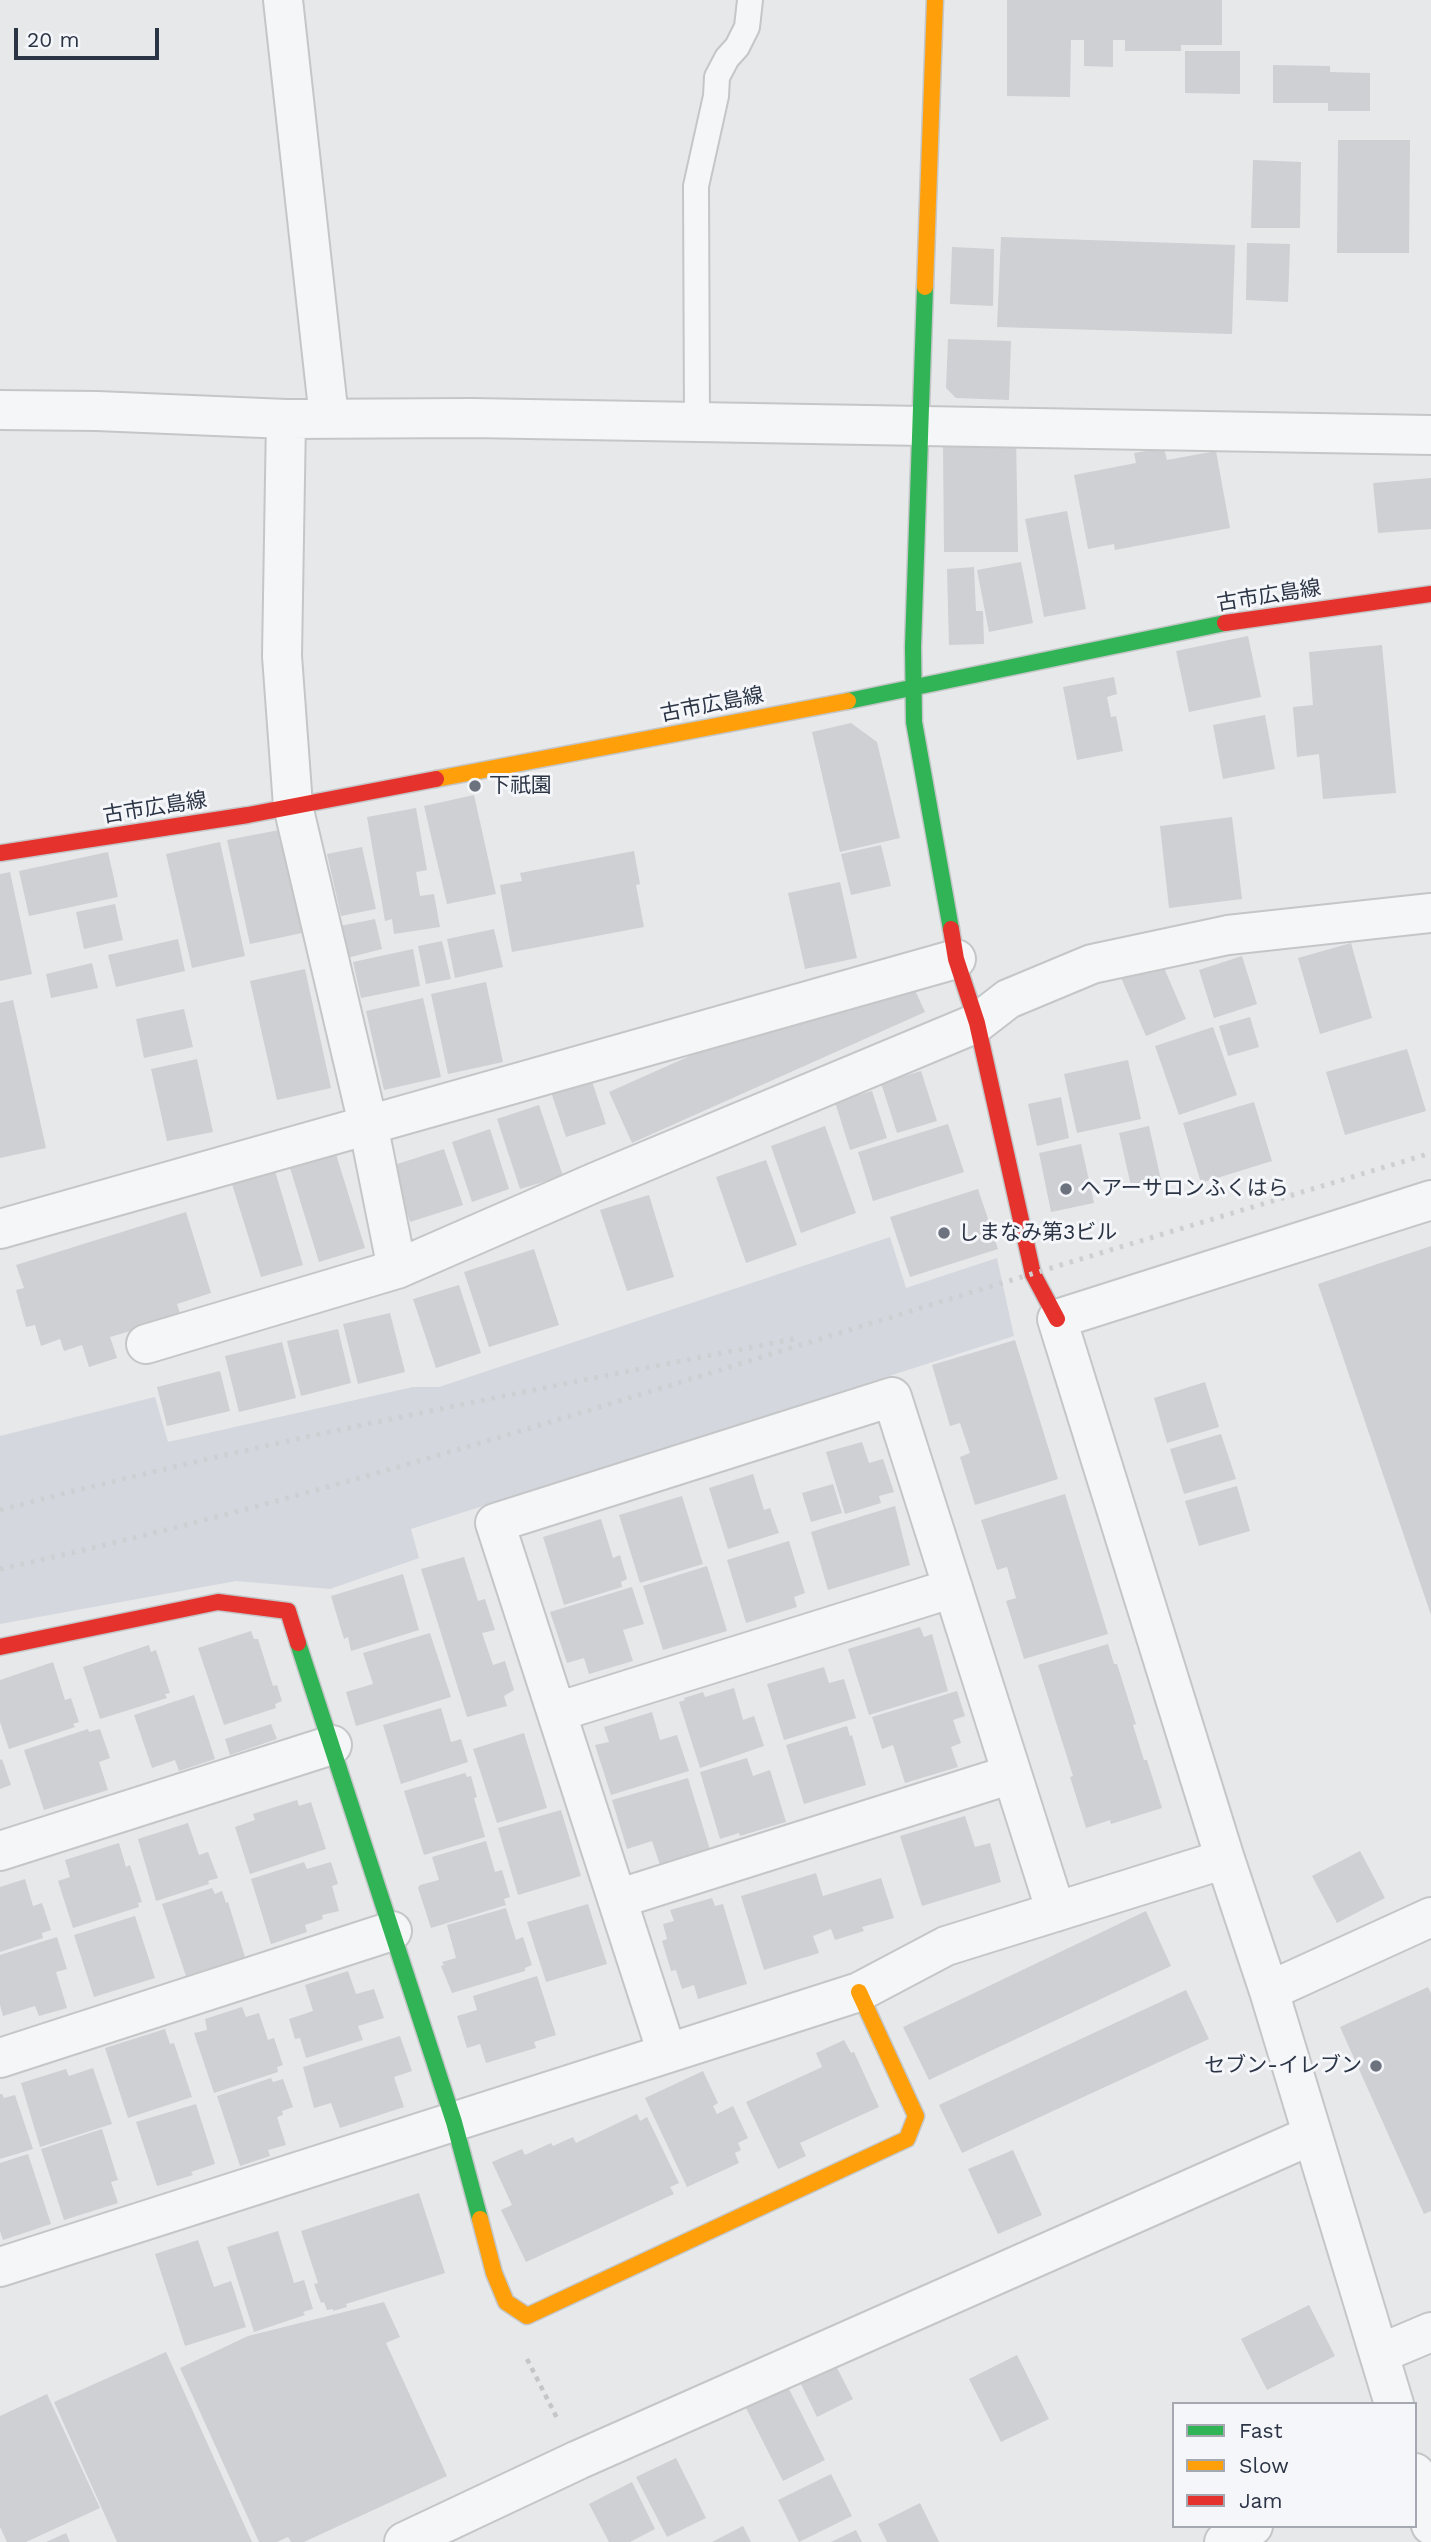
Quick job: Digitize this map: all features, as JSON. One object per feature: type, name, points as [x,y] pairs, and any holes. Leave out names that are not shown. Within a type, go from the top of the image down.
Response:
[{"type":"street","points":[[283,0],[329,418]]},
{"type":"street","points":[[935,0],[912,689],[914,722],[956,959],[977,1023],[1033,1274],[1057,1319],[1225,1859],[1269,1991],[1393,2402]]},
{"type":"street","points":[[0,410],[286,419],[472,418],[1431,435]]},
{"type":"street","points":[[286,419],[282,656],[293,806],[369,1124],[397,1269]]},
{"type":"street","name":"古市広島線","points":[[0,853],[293,806],[912,689],[1231,622],[1431,594]]},
{"type":"street","points":[[146,1345],[397,1269],[596,1182],[977,1023],[1008,999],[1092,964],[1228,935],[1431,913]]},
{"type":"street","points":[[0,1229],[956,959]]},
{"type":"street","points":[[1057,1319],[1431,1200]]},
{"type":"street","points":[[667,2053],[495,1523],[892,1397],[1056,1912]]},
{"type":"street","points":[[557,1712],[953,1588]]},
{"type":"street","points":[[0,1647],[218,1602],[288,1611],[454,2122],[494,2273],[506,2302],[527,2316],[907,2139],[916,2116],[859,1992]]},
{"type":"street","points":[[0,1851],[332,1745]]},
{"type":"street","points":[[617,1899],[1012,1774]]},
{"type":"street","points":[[0,2267],[859,1992],[946,1946],[1225,1859]]},
{"type":"street","points":[[1269,1991],[1431,1917]]},
{"type":"street","points":[[0,2058],[392,1931]]},
{"type":"street","points":[[404,2542],[578,2460],[1312,2135]]},
{"type":"street","points":[[1379,2354],[1431,2332]]},
{"type":"street","points":[[1417,2480],[1431,2525]]},
{"type":"street","points":[[1224,2542],[1249,2528]]},
{"type":"lane","points":[[697,422],[696,186],[716,96],[717,77],[747,27],[750,0]]},
{"type":"path","points":[[506,2302],[518,2341],[578,2460]]},
{"type":"shaded area","points":[[890,1237],[906,1288],[997,1258],[1014,1336],[411,1529],[419,1558],[330,1589],[236,1581],[0,1624],[0,1436],[155,1397],[168,1442],[413,1387],[439,1387]]},
{"type":"building","points":[[1007,0],[1222,0],[1222,45],[1181,45],[1181,51],[1125,51],[1125,40],[1113,40],[1113,67],[1084,66],[1084,40],[1071,40],[1070,97],[1007,96]]},
{"type":"building","points":[[1185,51],[1240,51],[1240,94],[1185,93]]},
{"type":"building","points":[[1273,65],[1330,66],[1330,72],[1370,73],[1370,111],[1328,111],[1328,103],[1273,103]]},
{"type":"building","points":[[1338,140],[1410,140],[1409,253],[1337,253]]},
{"type":"building","points":[[1253,160],[1301,162],[1300,228],[1251,228]]},
{"type":"building","points":[[1001,237],[1235,245],[1232,334],[997,327]]},
{"type":"building","points":[[1247,243],[1290,244],[1288,302],[1246,300]]},
{"type":"building","points":[[952,247],[994,249],[993,306],[950,304]]},
{"type":"building","points":[[948,339],[1011,341],[1009,400],[956,398],[946,388]]},
{"type":"building","points":[[1016,436],[1018,552],[944,552],[943,445]]},
{"type":"building","points":[[1164,448],[1167,460],[1216,451],[1230,528],[1115,550],[1114,544],[1088,549],[1074,475],[1136,463],[1134,453]]},
{"type":"building","points":[[1431,478],[1431,529],[1378,533],[1373,483]]},
{"type":"building","points":[[1067,511],[1086,609],[1044,617],[1025,519]]},
{"type":"building","points":[[1021,562],[1033,623],[989,632],[977,570]]},
{"type":"building","points":[[974,567],[976,611],[983,611],[984,644],[949,645],[947,569]]},
{"type":"building","points":[[1248,636],[1261,697],[1189,712],[1176,651]]},
{"type":"building","points":[[1382,645],[1396,793],[1323,799],[1319,754],[1297,757],[1293,707],[1313,705],[1309,652]]},
{"type":"building","points":[[1114,677],[1117,694],[1107,697],[1111,717],[1116,716],[1123,751],[1077,760],[1063,687]]},
{"type":"building","points":[[1265,715],[1275,769],[1223,779],[1213,725]]},
{"type":"building","points":[[851,723],[877,742],[900,838],[840,852],[812,732]]},
{"type":"building","points":[[474,795],[496,894],[447,904],[424,806]]},
{"type":"building","points":[[416,808],[427,870],[416,872],[420,896],[434,894],[440,927],[394,934],[392,919],[385,921],[367,817]]},
{"type":"building","points":[[1232,817],[1242,899],[1169,908],[1160,826]]},
{"type":"building","points":[[279,830],[302,933],[250,944],[227,840]]},
{"type":"building","points":[[220,842],[245,956],[192,968],[166,854]]},
{"type":"building","points":[[881,845],[891,886],[851,895],[841,854]]},
{"type":"building","points":[[362,847],[376,909],[341,916],[327,854]]},
{"type":"building","points":[[634,851],[640,884],[636,885],[644,927],[512,952],[500,885],[522,881],[520,873]]},
{"type":"building","points":[[108,852],[118,897],[29,916],[19,871]]},
{"type":"building","points":[[10,872],[32,974],[0,981],[0,874]]},
{"type":"building","points":[[840,882],[857,958],[805,969],[788,893]]},
{"type":"building","points":[[115,904],[123,940],[84,949],[76,912]]},
{"type":"building","points":[[375,919],[382,949],[347,958],[340,926]]},
{"type":"building","points":[[494,929],[503,967],[455,978],[447,939]]},
{"type":"building","points":[[178,939],[185,971],[116,987],[108,955]]},
{"type":"building","points":[[442,941],[451,979],[426,984],[418,946]]},
{"type":"building","points":[[1351,943],[1372,1018],[1320,1034],[1298,958]]},
{"type":"building","points":[[413,949],[420,986],[361,998],[353,962]]},
{"type":"building","points":[[1159,956],[1186,1019],[1146,1036],[1119,973]]},
{"type":"building","points":[[1242,956],[1257,1004],[1214,1018],[1199,970]]},
{"type":"building","points":[[92,963],[98,988],[51,998],[46,974]]},
{"type":"building","points":[[305,969],[331,1088],[277,1100],[250,981]]},
{"type":"building","points":[[909,977],[925,1012],[632,1143],[609,1092],[766,1022],[771,1033],[869,989]]},
{"type":"building","points":[[486,982],[503,1062],[448,1074],[431,994]]},
{"type":"building","points":[[423,998],[441,1077],[384,1090],[366,1011]]},
{"type":"building","points":[[13,1000],[46,1148],[0,1158],[0,1003]]},
{"type":"building","points":[[184,1009],[193,1047],[144,1058],[136,1019]]},
{"type":"building","points":[[1250,1017],[1259,1047],[1228,1056],[1219,1026]]},
{"type":"building","points":[[1213,1027],[1237,1095],[1179,1115],[1155,1046]]},
{"type":"building","points":[[1407,1049],[1426,1111],[1345,1135],[1326,1072]]},
{"type":"building","points":[[197,1059],[213,1132],[167,1141],[151,1069]]},
{"type":"building","points":[[1128,1060],[1141,1119],[1077,1133],[1064,1074]]},
{"type":"building","points":[[921,1071],[937,1121],[897,1133],[881,1083]]},
{"type":"building","points":[[591,1078],[606,1124],[566,1137],[551,1092]]},
{"type":"building","points":[[872,1091],[887,1138],[850,1150],[835,1102]]},
{"type":"building","points":[[1061,1097],[1069,1138],[1037,1146],[1028,1104]]},
{"type":"building","points":[[1254,1102],[1272,1161],[1201,1183],[1183,1123]]},
{"type":"building","points":[[539,1105],[563,1176],[520,1189],[497,1119]]},
{"type":"building","points":[[948,1124],[964,1172],[873,1201],[858,1152]]},
{"type":"building","points":[[825,1126],[856,1213],[801,1233],[771,1146]]},
{"type":"building","points":[[1149,1126],[1161,1180],[1131,1186],[1119,1133]]},
{"type":"building","points":[[490,1129],[509,1189],[472,1202],[452,1142]]},
{"type":"building","points":[[1081,1144],[1094,1203],[1051,1212],[1039,1153]]},
{"type":"building","points":[[444,1149],[463,1205],[410,1222],[391,1166]]},
{"type":"building","points":[[336,1154],[365,1248],[319,1262],[290,1168]]},
{"type":"building","points":[[766,1160],[797,1245],[746,1263],[716,1177]]},
{"type":"building","points":[[275,1171],[303,1265],[261,1277],[232,1184]]},
{"type":"building","name":"しまなみ第3ビル","points":[[978,1189],[998,1249],[910,1277],[890,1217]]},
{"type":"building","points":[[649,1195],[674,1277],[627,1291],[600,1210]]},
{"type":"building","points":[[186,1212],[211,1293],[177,1304],[181,1316],[110,1337],[117,1358],[89,1367],[82,1345],[64,1351],[60,1339],[41,1346],[35,1325],[26,1327],[16,1290],[24,1288],[16,1265]]},
{"type":"building","points":[[1431,1246],[1431,1615],[1318,1284]]},
{"type":"building","points":[[534,1249],[559,1325],[489,1347],[464,1272]]},
{"type":"building","points":[[459,1285],[481,1353],[436,1368],[413,1299]]},
{"type":"building","points":[[390,1313],[405,1372],[358,1384],[343,1324]]},
{"type":"building","points":[[338,1329],[351,1383],[301,1396],[287,1341]]},
{"type":"building","points":[[1015,1340],[1058,1479],[975,1505],[960,1457],[970,1453],[960,1423],[950,1426],[932,1365]]},
{"type":"building","points":[[282,1342],[296,1398],[239,1412],[225,1356]]},
{"type":"building","points":[[220,1371],[230,1411],[167,1426],[157,1387]]},
{"type":"building","points":[[1205,1382],[1219,1427],[1167,1443],[1154,1398]]},
{"type":"building","points":[[1221,1434],[1236,1479],[1184,1494],[1170,1449]]},
{"type":"building","points":[[862,1442],[869,1463],[883,1459],[894,1492],[879,1496],[881,1503],[845,1514],[826,1452]]},
{"type":"building","points":[[753,1474],[764,1510],[770,1508],[779,1533],[728,1549],[709,1488]]},
{"type":"building","points":[[833,1484],[842,1513],[811,1522],[802,1493]]},
{"type":"building","points":[[1237,1486],[1250,1531],[1199,1546],[1185,1501]]},
{"type":"building","points":[[1065,1494],[1108,1634],[1024,1659],[1006,1601],[1016,1598],[1007,1567],[997,1570],[981,1520]]},
{"type":"building","points":[[682,1496],[703,1564],[640,1583],[619,1515]]},
{"type":"building","points":[[895,1506],[910,1565],[828,1590],[811,1532]]},
{"type":"building","points":[[601,1519],[613,1558],[620,1555],[627,1579],[621,1582],[622,1587],[564,1605],[543,1537]]},
{"type":"building","points":[[789,1541],[805,1593],[794,1597],[797,1607],[746,1623],[727,1560]]},
{"type":"building","points":[[464,1557],[478,1601],[485,1599],[495,1630],[482,1633],[493,1665],[505,1661],[514,1690],[504,1696],[507,1706],[467,1717],[421,1569]]},
{"type":"building","points":[[707,1566],[727,1631],[663,1650],[643,1586]]},
{"type":"building","points":[[403,1574],[419,1630],[351,1651],[348,1637],[344,1639],[331,1596]]},
{"type":"building","points":[[632,1587],[644,1624],[623,1630],[633,1661],[589,1674],[584,1658],[567,1663],[550,1612]]},
{"type":"building","points":[[920,1627],[924,1637],[932,1634],[948,1691],[869,1715],[848,1649]]},
{"type":"building","points":[[251,1631],[254,1639],[258,1639],[273,1686],[277,1685],[282,1701],[275,1704],[276,1708],[224,1725],[198,1648]]},
{"type":"building","points":[[430,1633],[451,1697],[356,1726],[346,1692],[373,1684],[363,1653]]},
{"type":"building","points":[[1108,1644],[1114,1664],[1117,1664],[1136,1724],[1133,1725],[1162,1808],[1111,1824],[1110,1820],[1086,1828],[1070,1777],[1073,1776],[1038,1665]]},
{"type":"building","points":[[149,1645],[151,1652],[156,1650],[170,1693],[165,1694],[167,1698],[100,1719],[83,1667]]},
{"type":"building","points":[[53,1662],[65,1700],[71,1698],[79,1722],[73,1724],[75,1727],[9,1749],[0,1722],[0,1680]]},
{"type":"building","points":[[824,1667],[829,1683],[844,1679],[856,1718],[784,1740],[767,1684]]},
{"type":"building","points":[[734,1688],[743,1720],[754,1716],[764,1746],[700,1768],[679,1702],[703,1692],[705,1697]]},
{"type":"building","points":[[957,1691],[965,1716],[953,1720],[961,1743],[951,1747],[958,1767],[905,1783],[893,1745],[882,1749],[872,1717]]},
{"type":"building","points":[[194,1695],[215,1759],[179,1771],[175,1760],[152,1768],[134,1715]]},
{"type":"building","points":[[441,1708],[451,1742],[461,1739],[468,1762],[401,1784],[383,1725]]},
{"type":"building","points":[[652,1712],[660,1740],[677,1735],[689,1771],[611,1795],[595,1745],[609,1742],[604,1727]]},
{"type":"building","points":[[271,1724],[277,1739],[230,1755],[225,1739]]},
{"type":"building","points":[[847,1726],[866,1785],[804,1804],[786,1745]]},
{"type":"building","points":[[88,1729],[89,1732],[100,1729],[110,1758],[99,1762],[108,1790],[44,1810],[24,1750]]},
{"type":"building","points":[[524,1733],[547,1808],[497,1823],[473,1749]]},
{"type":"building","points":[[747,1758],[753,1776],[770,1770],[786,1822],[720,1839],[700,1772]]},
{"type":"building","points":[[2,1759],[11,1785],[0,1789],[0,1760]]},
{"type":"building","points":[[465,1773],[467,1777],[471,1776],[485,1837],[424,1855],[404,1791]]},
{"type":"building","points":[[688,1778],[710,1850],[660,1865],[652,1841],[627,1849],[612,1800]]},
{"type":"building","points":[[297,1800],[299,1806],[311,1802],[326,1849],[250,1874],[235,1827],[255,1820],[253,1814]]},
{"type":"building","points":[[561,1810],[581,1876],[518,1895],[498,1828]]},
{"type":"building","points":[[965,1816],[975,1847],[990,1843],[1001,1882],[922,1906],[900,1836]]},
{"type":"building","points":[[188,1823],[199,1855],[208,1852],[218,1878],[208,1881],[209,1884],[156,1901],[138,1839]]},
{"type":"building","points":[[486,1841],[495,1872],[502,1870],[510,1897],[504,1899],[506,1905],[431,1928],[418,1888],[439,1880],[432,1857]]},
{"type":"building","points":[[119,1843],[126,1867],[130,1865],[142,1902],[138,1903],[139,1907],[73,1928],[58,1881],[70,1877],[65,1860]]},
{"type":"building","points":[[1360,1851],[1385,1898],[1337,1923],[1312,1876]]},
{"type":"building","points":[[304,1862],[307,1869],[331,1862],[338,1884],[332,1886],[339,1911],[322,1915],[323,1919],[305,1925],[307,1932],[271,1944],[251,1879]]},
{"type":"building","points":[[816,1873],[823,1896],[881,1878],[894,1918],[862,1927],[864,1931],[835,1940],[831,1929],[813,1936],[819,1953],[764,1970],[741,1896]]},
{"type":"building","points":[[25,1879],[33,1906],[42,1903],[51,1930],[42,1933],[43,1938],[0,1952],[0,1887]]},
{"type":"building","points":[[212,1888],[215,1894],[222,1891],[226,1903],[228,1902],[245,1957],[186,1976],[162,1904]]},
{"type":"building","points":[[712,1898],[715,1906],[723,1904],[747,1984],[698,1999],[694,1985],[682,1989],[676,1970],[671,1971],[662,1941],[667,1939],[663,1924],[674,1921],[670,1910]]},
{"type":"building","points":[[588,1904],[607,1964],[546,1982],[527,1922]]},
{"type":"building","points":[[506,1908],[516,1940],[523,1937],[532,1965],[525,1968],[525,1971],[452,1993],[441,1966],[444,1965],[442,1962],[456,1958],[447,1925]]},
{"type":"building","points":[[1146,1911],[1171,1966],[929,2080],[903,2027]]},
{"type":"building","points":[[135,1916],[155,1978],[94,1997],[74,1935]]},
{"type":"building","points":[[57,1937],[67,1969],[56,1972],[67,2008],[39,2016],[35,2006],[3,2016],[0,2005],[0,1955]]},
{"type":"building","points":[[348,1971],[356,1994],[374,1989],[384,2018],[358,2026],[363,2040],[306,2058],[300,2038],[295,2039],[289,2019],[313,2011],[305,1985]]},
{"type":"building","points":[[537,1976],[556,2035],[534,2042],[536,2048],[486,2063],[480,2044],[467,2048],[457,2016],[477,2010],[473,1996]]},
{"type":"building","points":[[1428,1987],[1431,1993],[1431,2211],[1424,2214],[1340,2027]]},
{"type":"building","points":[[1186,1990],[1209,2039],[962,2153],[939,2105]]},
{"type":"building","points":[[242,2007],[246,2017],[259,2013],[268,2040],[274,2038],[283,2065],[277,2067],[278,2072],[214,2093],[194,2033],[207,2030],[205,2019]]},
{"type":"building","points":[[165,2029],[170,2044],[174,2043],[192,2097],[128,2118],[105,2048]]},
{"type":"building","points":[[400,2036],[412,2071],[394,2077],[404,2107],[340,2128],[331,2103],[314,2108],[303,2067]]},
{"type":"building","points":[[844,2040],[851,2053],[854,2052],[879,2107],[800,2143],[806,2156],[778,2169],[746,2102],[822,2067],[816,2053]]},
{"type":"building","points":[[93,2068],[112,2124],[40,2147],[21,2083],[66,2069],[69,2076]]},
{"type":"building","points":[[703,2071],[718,2103],[713,2106],[717,2114],[733,2106],[748,2138],[738,2143],[741,2150],[735,2153],[739,2163],[687,2187],[645,2098]]},
{"type":"building","points":[[271,2078],[273,2082],[283,2079],[293,2107],[282,2111],[283,2115],[277,2117],[286,2145],[268,2150],[270,2156],[240,2166],[217,2096]]},
{"type":"building","points":[[0,2094],[4,2098],[15,2095],[33,2149],[0,2159]]},
{"type":"building","points":[[196,2104],[215,2164],[191,2172],[193,2175],[157,2186],[136,2122]]},
{"type":"building","points":[[637,2114],[640,2121],[647,2117],[679,2183],[670,2187],[674,2194],[526,2262],[501,2210],[512,2205],[492,2162],[522,2149],[525,2155],[551,2143],[553,2146],[573,2137],[576,2143]]},
{"type":"building","points":[[102,2129],[118,2180],[111,2182],[118,2203],[64,2220],[41,2149]]},
{"type":"building","points":[[1013,2150],[1042,2215],[998,2234],[968,2169]]},
{"type":"building","points":[[28,2154],[51,2224],[3,2240],[0,2231],[0,2163]]},
{"type":"building","points":[[419,2193],[445,2273],[346,2304],[347,2307],[327,2310],[324,2302],[321,2303],[314,2284],[318,2283],[301,2231]]},
{"type":"building","points":[[278,2231],[294,2283],[304,2280],[313,2309],[303,2312],[305,2315],[254,2332],[227,2247]]},
{"type":"building","points":[[198,2240],[214,2287],[231,2281],[246,2327],[185,2346],[155,2254]]},
{"type":"building","points":[[384,2302],[400,2337],[386,2343],[447,2476],[304,2542],[291,2542],[288,2537],[277,2542],[259,2542],[180,2368],[248,2336]]},
{"type":"building","points":[[1309,2305],[1335,2356],[1267,2390],[1241,2339]]},
{"type":"building","points":[[166,2352],[252,2542],[117,2542],[54,2402]]},
{"type":"building","points":[[1017,2355],[1049,2419],[1001,2442],[969,2379]]},
{"type":"building","points":[[833,2360],[853,2399],[817,2417],[798,2378]]},
{"type":"building","points":[[788,2387],[825,2460],[783,2481],[746,2408]]},
{"type":"building","points":[[47,2394],[100,2508],[26,2542],[7,2542],[0,2527],[0,2416]]},
{"type":"building","points":[[676,2458],[706,2518],[667,2537],[636,2477]]},
{"type":"building","points":[[831,2474],[852,2516],[799,2542],[778,2500]]},
{"type":"building","points":[[632,2482],[655,2529],[630,2542],[609,2542],[589,2504]]},
{"type":"building","points":[[920,2503],[939,2542],[887,2542],[878,2524]]},
{"type":"building","points":[[743,2526],[751,2542],[712,2542]]},
{"type":"building","points":[[856,2530],[862,2542],[831,2542]]},
{"type":"building","points":[[66,2533],[70,2542],[46,2542]]},
{"type":"railway","points":[[0,1569],[229,1514],[457,1450],[1431,1153]]},
{"type":"railway","points":[[0,1510],[296,1439],[794,1339]]},
{"type":"traffic: fast","points":[[925,287],[913,647],[914,722],[951,929]]},
{"type":"traffic: fast","points":[[848,701],[1225,623]]},
{"type":"traffic: fast","points":[[298,1643],[454,2122],[480,2219]]},
{"type":"traffic: slow","points":[[925,287],[935,0]]},
{"type":"traffic: slow","points":[[436,779],[848,701]]},
{"type":"traffic: slow","points":[[480,2219],[494,2273],[506,2302],[527,2316],[907,2139],[916,2116],[859,1992]]},
{"type":"traffic: jam","points":[[1225,623],[1431,594]]},
{"type":"traffic: jam","points":[[0,853],[248,815],[436,779]]},
{"type":"traffic: jam","points":[[951,929],[956,959],[977,1023],[1033,1274],[1057,1319]]},
{"type":"traffic: jam","points":[[0,1647],[218,1602],[288,1611],[298,1643]]},
{"type":"place","name":"下祇園","points":[[475,786]]},
{"type":"place","name":"ヘアーサロンふくはら","points":[[1066,1189]]},
{"type":"place","name":"しまなみ第3ビル","points":[[944,1233]]},
{"type":"place","name":"セブン-イレブン","points":[[1376,2066]]}]
